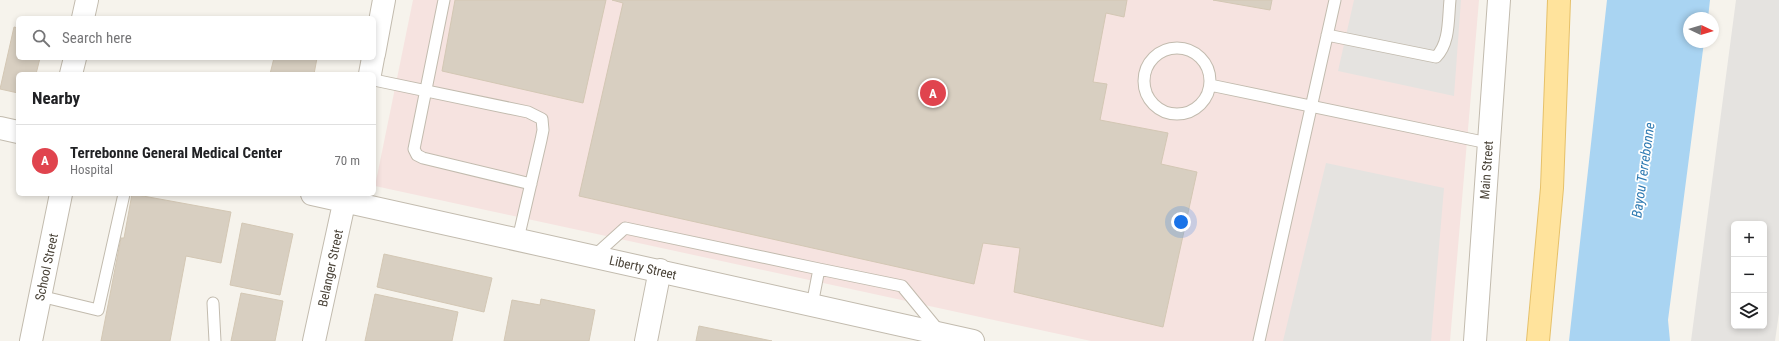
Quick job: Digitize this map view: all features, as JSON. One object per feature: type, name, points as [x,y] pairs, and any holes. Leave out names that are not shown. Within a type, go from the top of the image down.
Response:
[{"type":"main road","points":[[1538,341],[1552,188],[1559,0]]},
{"type":"street","points":[[83,16],[87,0]]},
{"type":"street","points":[[376,43],[384,0]]},
{"type":"street","name":"Main Street","points":[[1475,341],[1499,0]]},
{"type":"street","points":[[72,72],[74,60]]},
{"type":"street","points":[[370,72],[373,60]]},
{"type":"street","points":[[0,128],[16,132]]},
{"type":"street","name":"School Street","points":[[31,341],[61,196]]},
{"type":"street","name":"Liberty Street","points":[[335,196],[346,197],[518,239],[973,341]]},
{"type":"street","name":"Belanger Street","points":[[314,341],[346,197]]},
{"type":"street","points":[[646,341],[660,270]]},
{"type":"lane","points":[[444,0],[414,139],[414,149],[417,155],[531,184]]},
{"type":"lane","points":[[1258,341],[1335,0]]},
{"type":"lane","points":[[1327,35],[1428,57],[1436,57],[1442,51],[1446,38],[1450,0]]},
{"type":"lane","points":[[1166,49],[1188,49],[1198,55],[1205,63],[1209,74],[1210,85],[1206,95],[1196,107],[1181,114],[1170,113],[1161,110],[1152,103],[1146,94],[1144,83],[1145,72],[1149,63],[1156,55],[1166,49]]},
{"type":"lane","points":[[376,80],[528,112],[542,119],[544,130],[518,239]]},
{"type":"lane","points":[[1210,85],[1488,143]]},
{"type":"lane","points":[[40,296],[98,310],[124,196]]},
{"type":"lane","points":[[594,256],[625,228],[819,270],[902,286],[942,334]]},
{"type":"lane","points":[[812,305],[819,270]]},
{"type":"lane","points":[[213,303],[216,341]]},
{"type":"shaded area","points":[[413,0],[1479,0],[1450,341],[1091,341],[376,186]]},
{"type":"shaded area","points":[[1354,0],[1461,0],[1454,96],[1338,71]]},
{"type":"shaded area","points":[[1736,0],[1779,0],[1779,313],[1775,341],[1691,341]]},
{"type":"shaded area","points":[[1326,163],[1444,188],[1431,341],[1283,341]]},
{"type":"water","name":"Bayou Terrebonne","points":[[1607,0],[1710,0],[1709,12],[1683,12],[1683,48],[1703,48],[1668,320],[1670,341],[1569,341]]},
{"type":"building","points":[[455,0],[606,0],[583,103],[442,71]]},
{"type":"building","points":[[612,0],[1127,0],[1124,17],[1106,13],[1093,82],[1107,84],[1100,120],[1168,133],[1161,164],[1197,172],[1163,327],[1014,292],[1020,248],[983,243],[974,284],[579,196],[623,3]]},
{"type":"building","points":[[1213,0],[1272,0],[1270,10]]},
{"type":"building","points":[[14,27],[16,28],[16,60],[40,60],[36,72],[16,72],[16,93],[0,89]]},
{"type":"building","points":[[274,60],[317,60],[314,72],[270,72]]},
{"type":"building","points":[[132,196],[143,196],[231,212],[221,263],[186,256],[170,341],[101,341],[121,238],[124,238]]},
{"type":"building","points":[[242,223],[293,234],[280,295],[230,285]]},
{"type":"building","points":[[384,254],[492,278],[484,312],[377,287]]},
{"type":"building","points":[[241,293],[283,301],[275,341],[231,341]]},
{"type":"building","points":[[375,294],[458,312],[452,341],[365,341]]},
{"type":"building","points":[[541,299],[595,310],[589,341],[504,341],[512,300],[540,305]]},
{"type":"building","points":[[699,326],[772,341],[696,341]]},
{"type":"place","name":"Terrebonne General Medical Center","points":[[933,93]]}]
